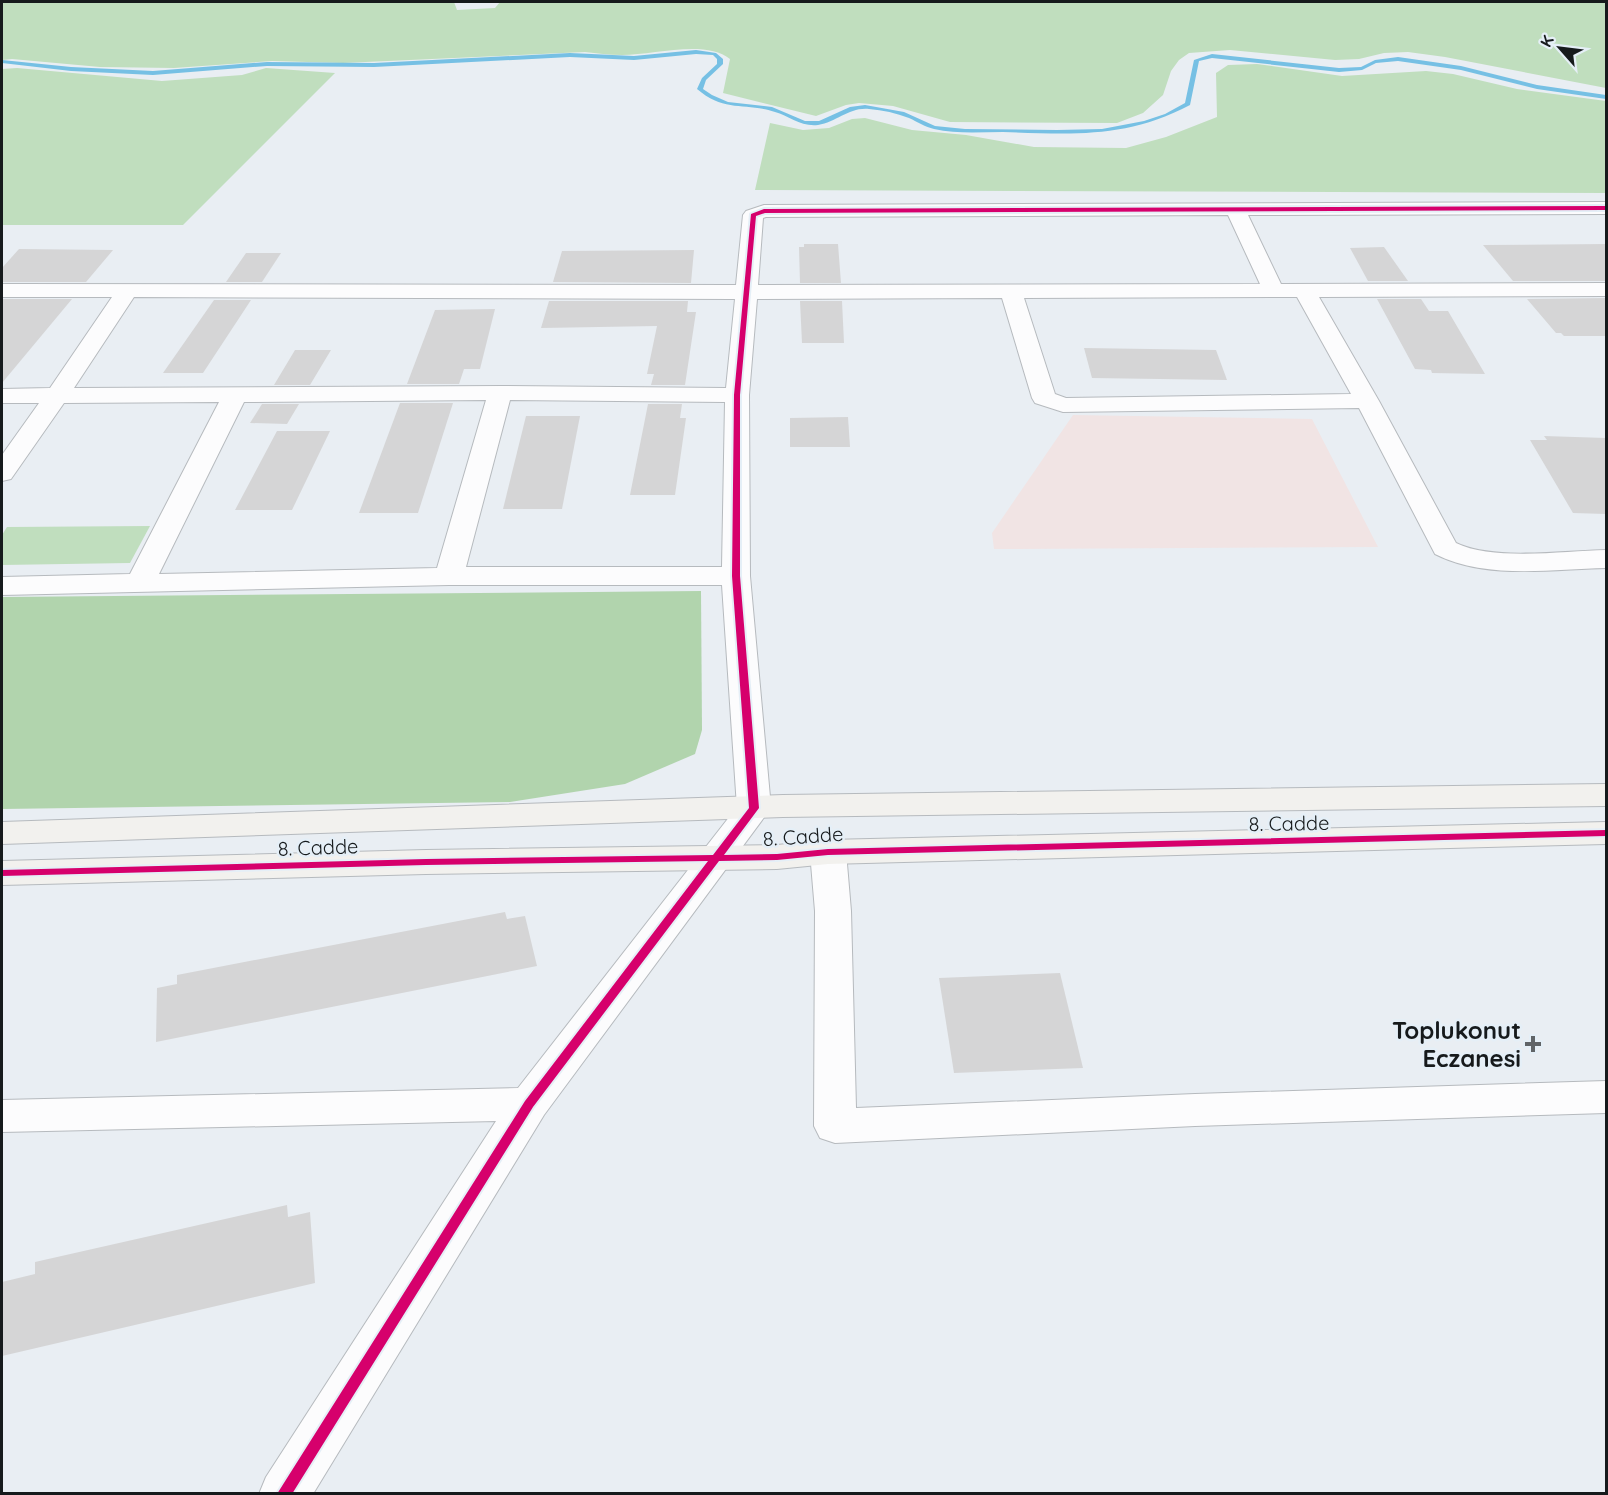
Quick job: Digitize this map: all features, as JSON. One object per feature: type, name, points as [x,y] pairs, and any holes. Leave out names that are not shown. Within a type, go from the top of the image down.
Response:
[{"type":"street","points":[[284,1494],[529,1104],[754,808],[736,576],[737,395],[753,215],[764,211],[1606,208]]},
{"type":"street","points":[[1235,210],[1273,289]]},
{"type":"street","points":[[2,290],[747,292],[1606,289]]},
{"type":"street","points":[[1011,290],[1044,398],[1063,405],[1367,401]]},
{"type":"street","points":[[1304,290],[1367,401],[1445,548],[1463,557],[1497,561],[1606,559]]},
{"type":"street","points":[[2,473],[57,396],[126,291]]},
{"type":"street","points":[[2,396],[500,393],[737,395]]},
{"type":"street","points":[[449,576],[500,393]]},
{"type":"street","points":[[140,583],[235,395]]},
{"type":"street","points":[[2,586],[449,576],[736,576]]},
{"type":"street","name":"8. Cadde","points":[[2,833],[754,808],[1606,795]]},
{"type":"street","name":"8. Cadde","points":[[2,873],[426,862],[777,857],[828,852],[1606,833]]},
{"type":"street","points":[[828,852],[833,911],[835,1126],[1195,1110],[1606,1097]]},
{"type":"street","points":[[2,1116],[529,1104]]},
{"type":"shaded area","points":[[1073,415],[1312,419],[1378,547],[994,549],[992,533]]},
{"type":"green space","points":[[2,2],[454,2],[457,10],[495,8],[500,2],[1606,2],[1606,88],[1408,52],[1335,60],[1230,50],[1189,53],[1179,60],[1171,71],[1163,95],[1143,113],[1117,123],[950,122],[893,106],[859,103],[846,105],[816,116],[723,93],[730,59],[720,53],[693,49],[622,55],[585,52],[343,63],[272,61],[174,68],[100,67],[2,60]]},
{"type":"green space","points":[[1257,64],[1342,76],[1426,71],[1453,74],[1517,89],[1606,101],[1606,193],[755,190],[770,123],[803,130],[829,128],[852,119],[865,118],[912,130],[966,135],[1034,147],[1126,148],[1166,137],[1217,117],[1216,73],[1228,65]]},
{"type":"green space","points":[[17,68],[162,81],[242,75],[266,68],[335,73],[183,225],[2,225],[2,69]]},
{"type":"green space","points":[[150,526],[130,563],[2,565],[2,535],[7,527]]},
{"type":"green space","points":[[701,591],[702,730],[695,754],[625,784],[510,802],[2,809],[2,597]]},
{"type":"building","points":[[804,244],[838,244],[841,283],[800,283],[799,247],[804,247]]},
{"type":"building","points":[[1606,244],[1606,281],[1513,281],[1483,245]]},
{"type":"building","points":[[1384,247],[1408,281],[1368,281],[1350,248]]},
{"type":"building","points":[[19,249],[113,250],[86,282],[2,282],[2,268]]},
{"type":"building","points":[[694,250],[691,283],[553,282],[562,251]]},
{"type":"building","points":[[246,253],[281,253],[262,282],[226,282]]},
{"type":"building","points":[[1606,298],[1606,336],[1564,336],[1556,333],[1527,299]]},
{"type":"building","points":[[2,299],[72,299],[2,383]]},
{"type":"building","points":[[1377,299],[1421,299],[1429,311],[1448,311],[1485,374],[1432,373],[1431,370],[1415,369]]},
{"type":"building","points":[[214,300],[251,300],[203,373],[163,373]]},
{"type":"building","points":[[549,301],[688,301],[687,312],[696,312],[685,385],[651,385],[654,374],[647,374],[657,326],[541,328]]},
{"type":"building","points":[[800,301],[842,301],[844,343],[802,343]]},
{"type":"building","points":[[495,309],[480,369],[464,369],[459,384],[407,384],[435,310]]},
{"type":"building","points":[[1084,348],[1216,350],[1227,380],[1092,378]]},
{"type":"building","points":[[295,350],[331,350],[310,385],[274,385]]},
{"type":"building","points":[[400,403],[453,403],[418,513],[359,513]]},
{"type":"building","points":[[262,404],[299,404],[287,424],[250,423]]},
{"type":"building","points":[[648,404],[682,404],[680,418],[686,418],[675,495],[630,495]]},
{"type":"building","points":[[526,416],[580,416],[562,509],[503,509]]},
{"type":"building","points":[[848,417],[850,447],[790,447],[790,418]]},
{"type":"building","points":[[277,431],[330,431],[292,510],[235,510]]},
{"type":"building","points":[[1544,436],[1606,438],[1606,514],[1573,513],[1530,440],[1547,440]]},
{"type":"building","points":[[505,912],[507,919],[525,916],[537,966],[156,1042],[157,988],[177,984],[177,975]]},
{"type":"building","points":[[1060,973],[1083,1068],[954,1073],[939,978]]},
{"type":"building","points":[[287,1205],[288,1217],[310,1212],[315,1283],[2,1356],[2,1282],[35,1274],[35,1262]]},
{"type":"waterway","points":[[2,62],[71,69],[153,73],[267,64],[374,65],[570,55],[634,58],[696,52],[714,54],[720,59],[720,64],[704,79],[700,89],[727,104],[772,109],[805,123],[819,123],[852,108],[877,108],[902,113],[934,127],[965,130],[1080,132],[1102,131],[1146,123],[1188,104],[1197,60],[1212,56],[1339,70],[1362,68],[1375,62],[1398,59],[1461,68],[1537,87],[1606,97]]},
{"type":"cycle path","points":[[284,1494],[529,1104],[754,808],[736,576],[737,395],[753,215],[764,211],[1606,208]]},
{"type":"cycle path","points":[[2,873],[426,862],[777,857],[828,852],[1606,833]]},
{"type":"place","name":"Toplukonut Eczanesi","points":[[1533,1044]]}]
